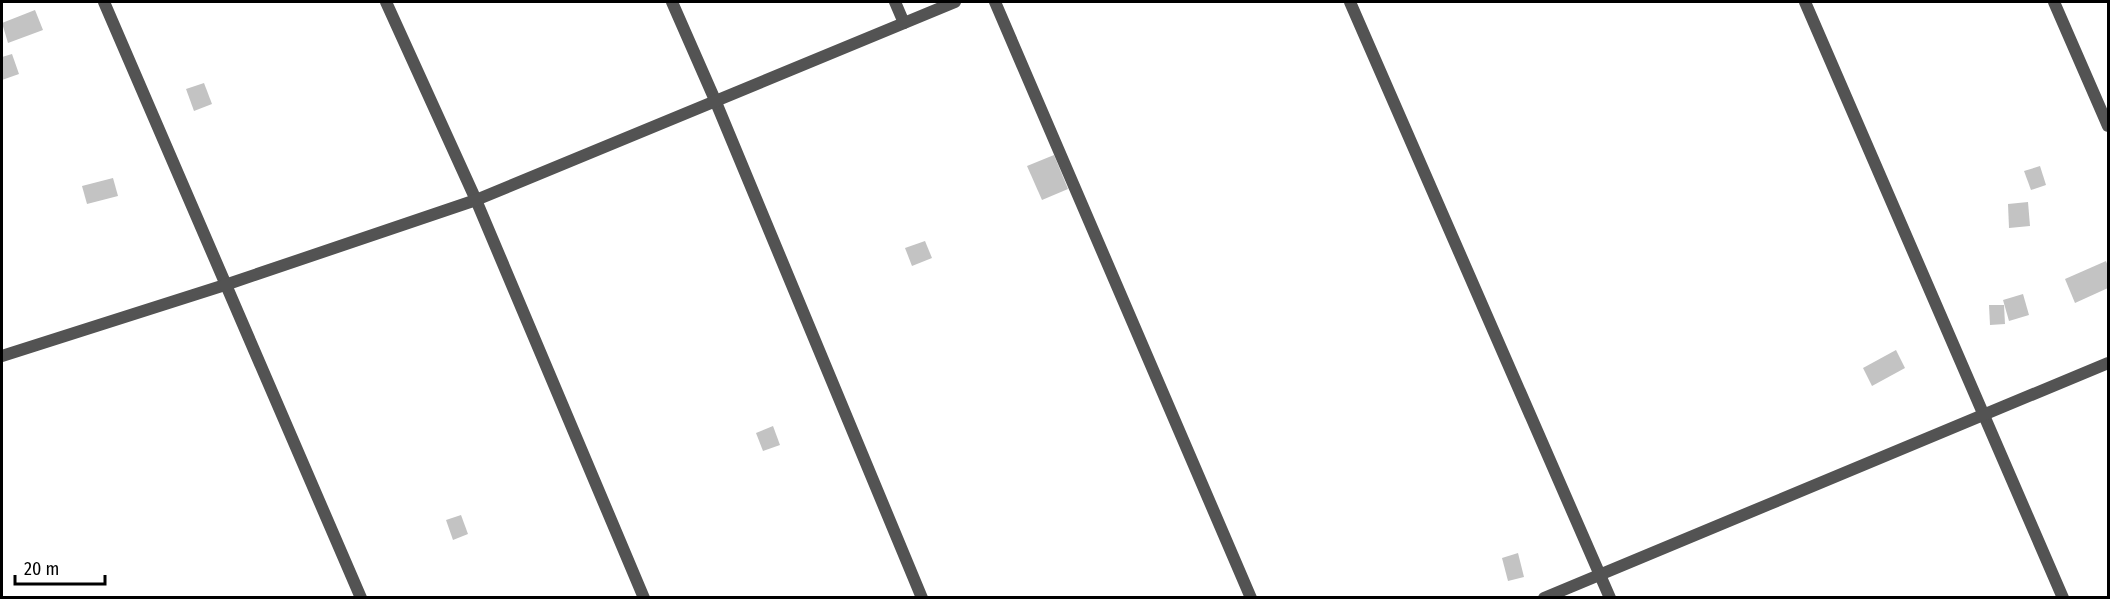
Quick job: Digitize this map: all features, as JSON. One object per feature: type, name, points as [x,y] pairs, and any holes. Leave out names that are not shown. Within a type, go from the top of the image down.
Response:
[{"type":"street","points":[[104,2],[228,284],[361,597]]},
{"type":"street","points":[[386,2],[476,200],[644,597]]},
{"type":"street","points":[[672,2],[922,597]]},
{"type":"street","points":[[895,2],[904,23]]},
{"type":"street","points":[[2,356],[228,284],[476,200],[955,2]]},
{"type":"street","points":[[994,2],[1251,597]]},
{"type":"street","points":[[1350,2],[1610,597]]},
{"type":"street","points":[[1805,2],[2063,597]]},
{"type":"street","points":[[2054,2],[2109,126]]},
{"type":"street","points":[[1544,597],[2109,363]]},
{"type":"building","points":[[35,10],[43,30],[8,43],[2,23]]},
{"type":"building","points":[[12,54],[19,74],[2,80],[2,57]]},
{"type":"building","points":[[204,83],[212,104],[194,111],[186,89]]},
{"type":"building","points":[[1054,155],[1068,189],[1042,200],[1027,166]]},
{"type":"building","points":[[2040,166],[2046,185],[2031,190],[2024,171]]},
{"type":"building","points":[[113,178],[118,196],[87,204],[82,186]]},
{"type":"building","points":[[2028,202],[2030,226],[2009,228],[2008,204]]},
{"type":"building","points":[[925,241],[932,258],[912,266],[905,248]]},
{"type":"building","points":[[2106,261],[2108,288],[2075,303],[2065,279]]},
{"type":"building","points":[[2023,294],[2029,315],[2009,321],[2003,300]]},
{"type":"building","points":[[1989,305],[2004,305],[2005,324],[1990,325]]},
{"type":"building","points":[[1896,350],[1905,368],[1872,386],[1863,368]]},
{"type":"building","points":[[773,426],[780,445],[763,451],[756,433]]},
{"type":"building","points":[[461,515],[468,534],[453,540],[446,520]]},
{"type":"building","points":[[1518,553],[1524,577],[1508,581],[1502,558]]}]
